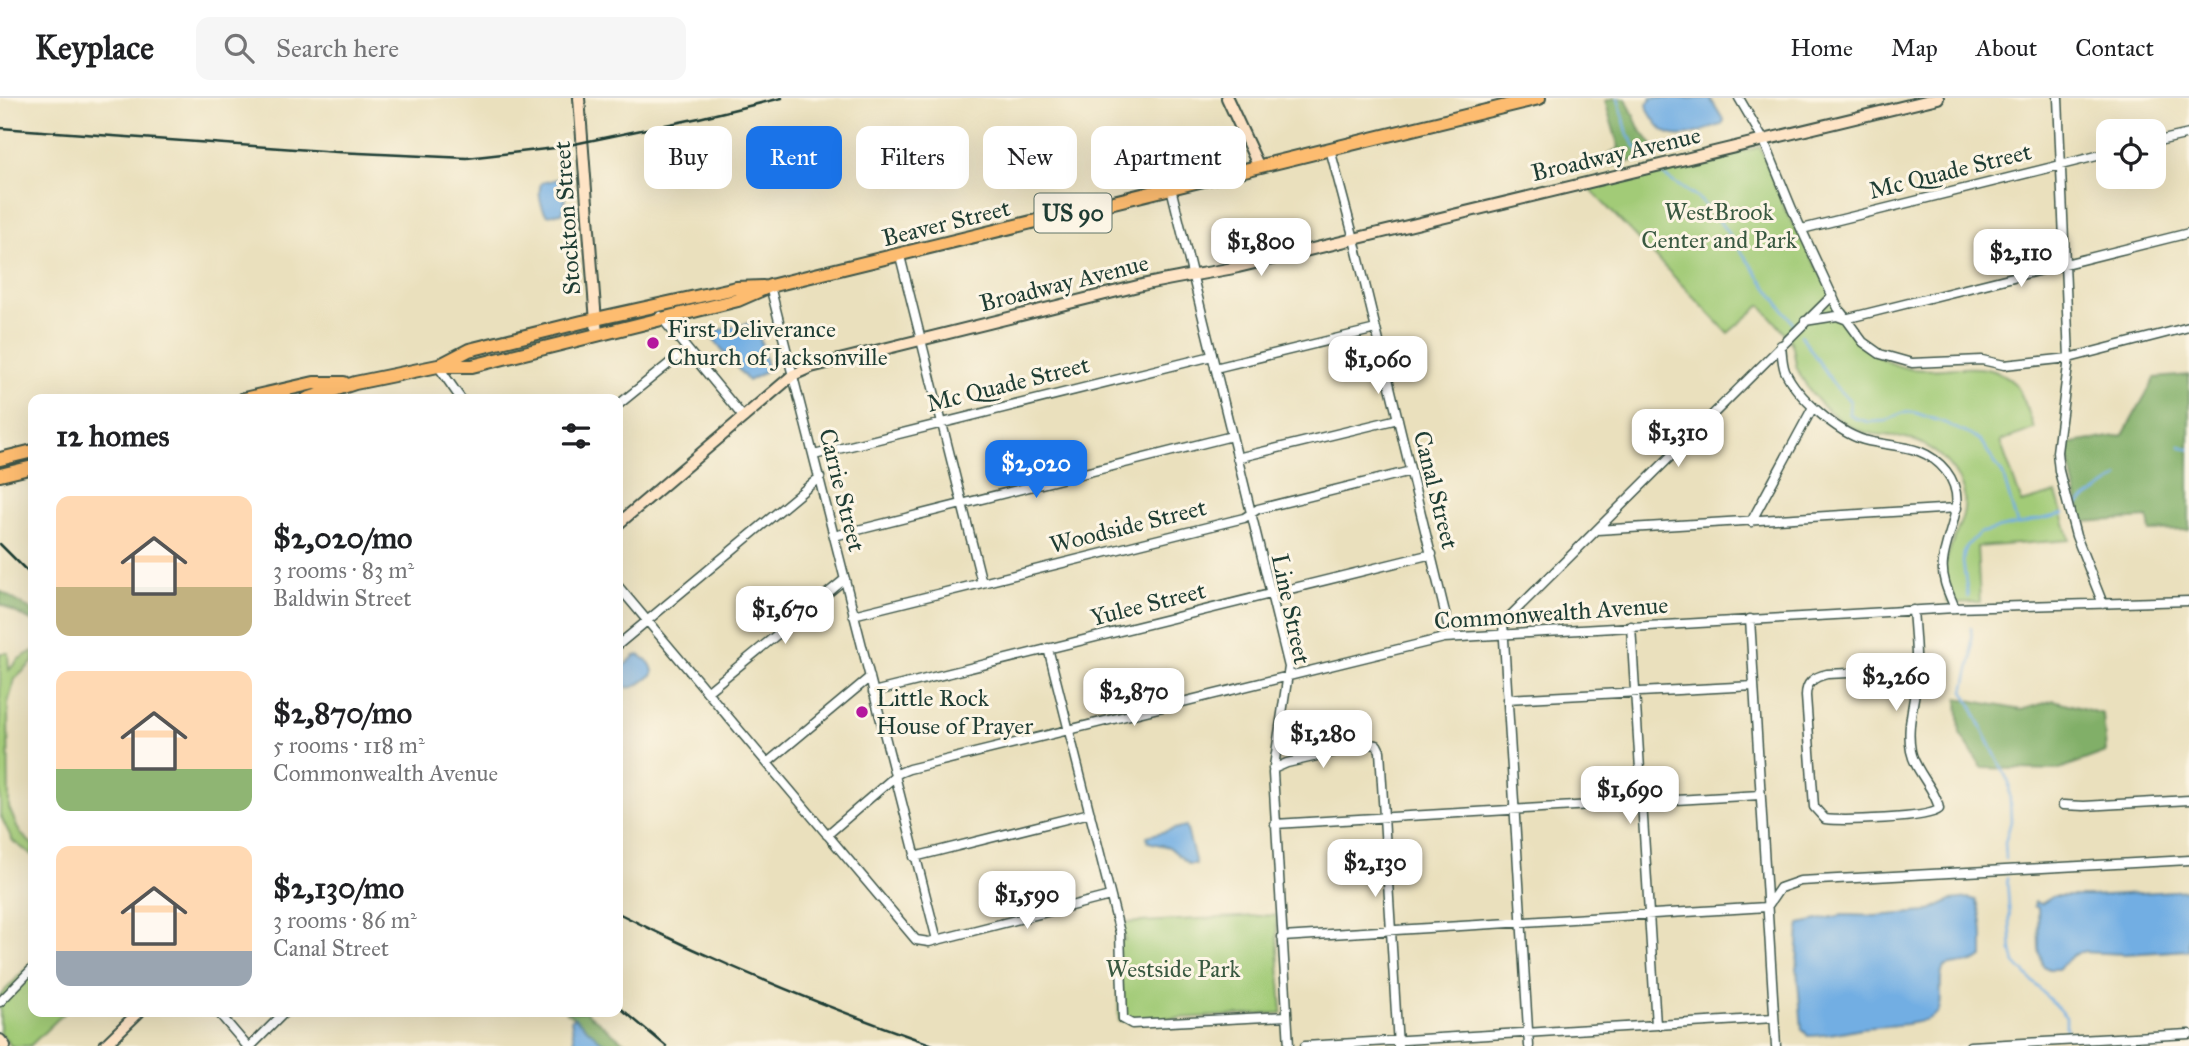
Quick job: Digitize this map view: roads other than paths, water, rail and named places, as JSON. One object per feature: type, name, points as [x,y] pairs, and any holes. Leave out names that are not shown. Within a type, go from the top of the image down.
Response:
[{"type":"main road","name":"Beaver Street","points":[[1246,170],[1539,98]]},
{"type":"main road","name":"Beaver Street","points":[[438,366],[469,350],[596,319],[736,288],[770,286],[1167,189]]},
{"type":"main road","name":"Beaver Street","points":[[322,394],[355,383],[438,366],[472,366],[738,300],[770,286]]},
{"type":"main road","name":"Beaver Street","points":[[266,394],[314,383],[355,383]]},
{"type":"main road","points":[[0,459],[28,452]]},
{"type":"main road","points":[[0,475],[28,468]]},
{"type":"street","name":"Stockton Street","points":[[579,98],[597,335]]},
{"type":"street","points":[[1227,98],[1259,167]]},
{"type":"street","points":[[1739,98],[1764,141],[1845,319],[1863,342],[1873,349],[1896,360],[1920,363],[1982,360],[2004,365],[2069,358],[2189,327]]},
{"type":"street","name":"Broadway Avenue","points":[[623,520],[793,375],[821,364],[1161,281],[1238,267],[1938,98]]},
{"type":"street","points":[[2058,98],[2069,358],[2057,452],[2059,471],[2076,536],[2102,604]]},
{"type":"street","points":[[2166,139],[2189,134]]},
{"type":"street","name":"Canal Street","points":[[1330,149],[1451,637]]},
{"type":"street","name":"Mc Quade Street","points":[[1802,229],[2096,156]]},
{"type":"street","name":"Line Street","points":[[1171,189],[1289,667],[1273,769],[1289,1046]]},
{"type":"street","points":[[1805,321],[1836,316],[1845,319],[2189,233]]},
{"type":"street","points":[[900,256],[982,583]]},
{"type":"street","name":"Carrie Street","points":[[770,286],[936,940]]},
{"type":"street","points":[[705,294],[708,307]]},
{"type":"street","points":[[1529,1046],[1503,623],[1833,295]]},
{"type":"street","points":[[651,306],[744,418]]},
{"type":"street","points":[[1215,368],[1376,329]]},
{"type":"street","points":[[1781,345],[1786,372],[1813,407],[1852,435],[1869,441],[1911,447],[1934,459],[1946,471],[1955,487],[1957,508],[1943,562],[1943,575],[1955,608]]},
{"type":"street","points":[[623,401],[687,349]]},
{"type":"street","name":"Mc Quade Street","points":[[814,455],[1212,356]]},
{"type":"street","points":[[438,366],[458,394]]},
{"type":"street","points":[[1751,522],[1813,407]]},
{"type":"street","points":[[1237,458],[1398,419]]},
{"type":"street","points":[[834,536],[1232,436]]},
{"type":"street","name":"Woodside Street","points":[[853,615],[1244,518],[1258,509],[1411,471]]},
{"type":"street","points":[[623,641],[820,477]]},
{"type":"street","points":[[1597,530],[1957,508]]},
{"type":"street","name":"Yulee Street","points":[[873,692],[1432,554]]},
{"type":"street","points":[[707,692],[845,579]]},
{"type":"street","points":[[623,592],[916,940],[929,942],[1111,895]]},
{"type":"street","name":"Commonwealth Avenue","points":[[827,835],[894,777],[909,769],[1451,637],[1913,610],[2189,601]]},
{"type":"street","points":[[1913,610],[1916,670],[1909,728],[1911,752],[1939,810],[1931,814],[1825,819],[1814,807],[1806,696],[1809,684],[1819,676],[1827,674],[1916,670]]},
{"type":"street","points":[[1750,619],[1776,1046]]},
{"type":"street","points":[[1631,626],[1656,1025]]},
{"type":"street","points":[[1048,648],[1120,933],[1122,1016],[1125,1021],[1132,1024],[1287,1016]]},
{"type":"street","points":[[767,763],[870,677]]},
{"type":"street","points":[[1507,699],[1754,685]]},
{"type":"street","points":[[1273,769],[1287,763],[1369,744],[1377,745],[1380,751],[1398,1043]]},
{"type":"street","points":[[1275,824],[1760,795]]},
{"type":"street","points":[[2063,805],[2189,800]]},
{"type":"street","points":[[914,856],[1090,813]]},
{"type":"street","points":[[1767,907],[1780,888],[1800,881],[2189,860]]},
{"type":"street","points":[[1282,937],[1767,907]]},
{"type":"street","points":[[0,1002],[28,973]]},
{"type":"street","points":[[104,1046],[134,1017]]},
{"type":"street","points":[[223,1017],[249,1046],[280,1017]]},
{"type":"street","points":[[1305,1046],[1398,1043],[1528,1032],[1774,1018]]},
{"type":"street","points":[[1970,1046],[2189,1034]]},
{"type":"street","points":[[0,1040],[5,1046]]},
{"type":"water","points":[[1652,98],[1710,98],[1724,121],[1721,125],[1687,135],[1670,134],[1663,131],[1649,112],[1647,104]]},
{"type":"water","points":[[557,179],[563,191],[564,209],[562,213],[547,215],[540,199],[541,183]]},
{"type":"water","points":[[751,323],[757,326],[767,367],[763,373],[748,381],[710,335],[711,332]]},
{"type":"water","points":[[639,655],[649,663],[653,674],[636,686],[627,688],[623,686],[623,667]]},
{"type":"water","points":[[1186,826],[1196,864],[1189,864],[1169,847],[1148,842],[1147,836]]},
{"type":"water","points":[[2189,890],[2189,950],[2125,954],[2081,952],[2073,955],[2058,969],[2043,966],[2039,949],[2038,908],[2034,906],[2035,902],[2041,904],[2054,896]]},
{"type":"water","points":[[1951,900],[1976,900],[1980,914],[1983,956],[1974,962],[1944,967],[1940,1005],[1935,1015],[1916,1022],[1822,1035],[1808,1036],[1802,1029],[1797,969],[1799,924],[1843,915],[1876,916],[1926,912]]},
{"type":"water","points":[[574,1017],[607,1046],[575,1046],[571,1020]]},
{"type":"waterway","points":[[1618,98],[1628,135],[1644,159]]},
{"type":"waterway","points":[[1663,175],[1700,200],[1717,218],[1795,326]]},
{"type":"waterway","points":[[1801,335],[1834,385],[1850,401],[1849,413],[1854,418],[1869,422],[1886,421],[1902,413],[1913,412],[1945,423],[1980,440],[2003,475],[2017,524]]},
{"type":"waterway","points":[[2180,446],[2189,449]]},
{"type":"waterway","points":[[2075,506],[2119,477]]},
{"type":"waterway","points":[[1968,597],[1964,553],[1979,533],[2064,514]]},
{"type":"waterway","points":[[1971,627],[1972,657],[1964,691],[2009,783],[2011,821],[2005,843],[2006,859]]},
{"type":"waterway","points":[[2007,878],[2015,963],[2066,1017],[2066,1033]]},
{"type":"railway","points":[[0,128],[337,152],[467,158],[555,148],[782,98]]},
{"type":"railway","points":[[0,544],[28,572]]},
{"type":"railway","points":[[623,915],[775,985],[936,1046]]},
{"type":"railway","points":[[623,1010],[666,1046]]},
{"type":"place","name":"First Deliverance Church of Jacksonville","points":[[653,343]]},
{"type":"place","name":"Little Rock House of Prayer","points":[[862,712]]},
{"type":"park label","name":"WestBrook Center and Park","points":[[1719,226]]},
{"type":"park label","name":"Westside Park","points":[[1173,969]]}]
